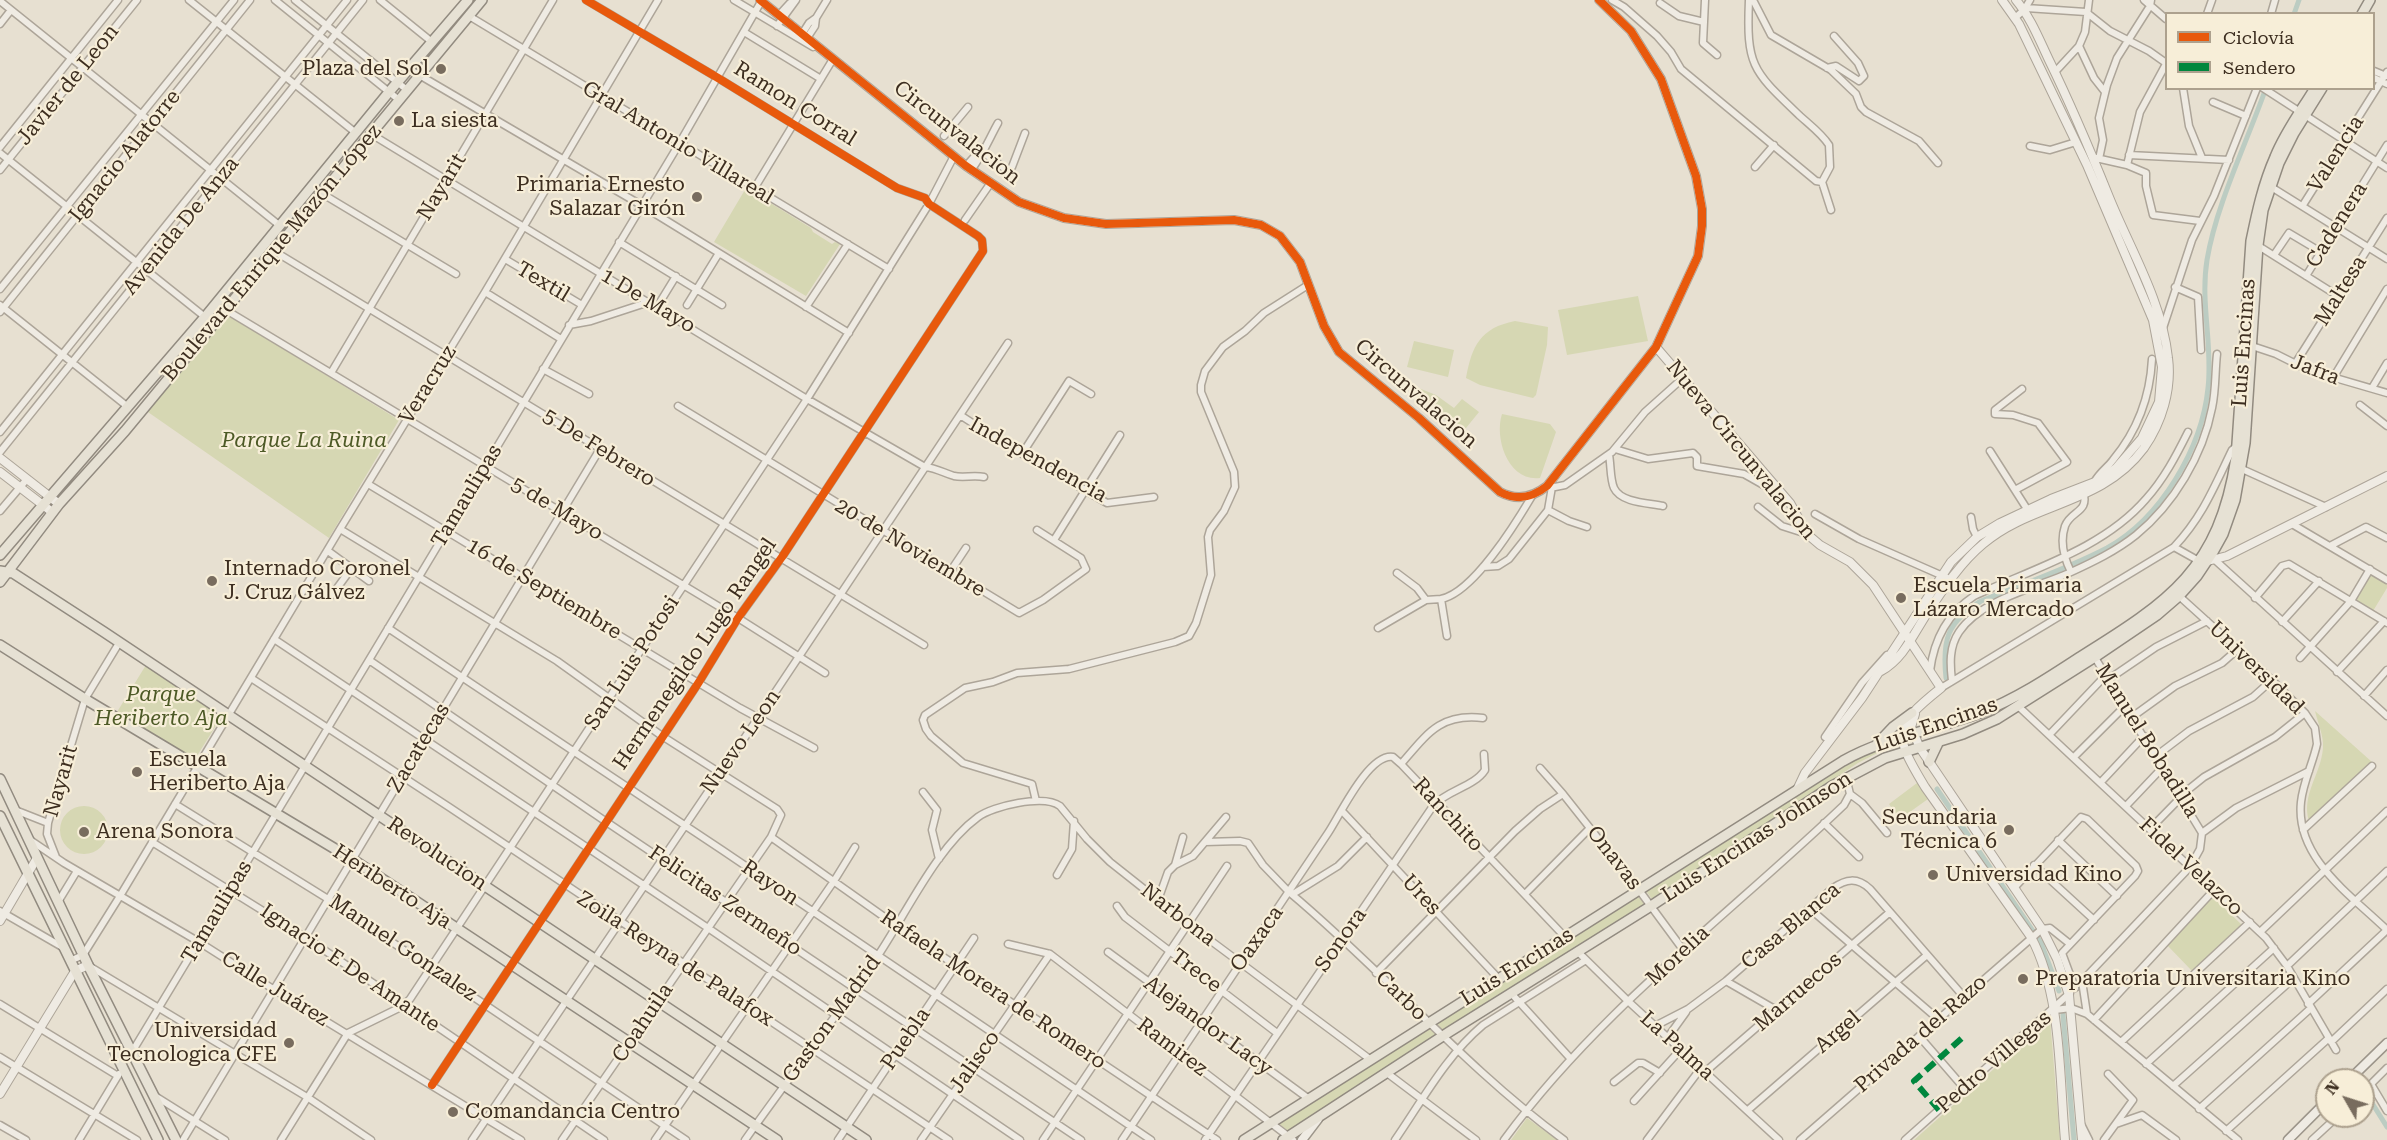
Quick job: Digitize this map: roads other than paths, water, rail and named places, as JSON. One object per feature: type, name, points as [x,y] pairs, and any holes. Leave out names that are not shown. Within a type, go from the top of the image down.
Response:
[{"type":"main road","points":[[0,555],[205,317],[397,82],[468,0]]},
{"type":"main road","name":"Boulevard Enrique Mazón López","points":[[0,582],[3,571],[52,512],[119,438],[482,0]]},
{"type":"main road","points":[[2303,113],[2314,90]]},
{"type":"main road","name":"Luis Encinas Johnson","points":[[1288,1139],[1443,1036],[1651,906],[1846,777],[1885,758],[1967,733],[2018,706],[2093,654],[2157,615],[2207,561],[2228,522],[2242,469],[2254,243],[2268,185],[2303,113],[2320,90]]},
{"type":"main road","name":"Luis Encinas","points":[[2207,561],[2224,515],[2234,474],[2248,345]]},
{"type":"main road","name":"Revolucion","points":[[3,571],[120,643],[866,1140]]},
{"type":"main road","name":"Heriberto Aja","points":[[0,645],[85,699],[352,859],[777,1140]]},
{"type":"main road","name":"Luis Encinas","points":[[1244,1140],[1848,758],[1875,746],[1961,719],[2013,698],[2093,654]]},
{"type":"main road","points":[[1875,746],[1893,727],[1915,710]]},
{"type":"main road","points":[[1961,719],[1957,727],[1967,733]]},
{"type":"main road","points":[[1929,762],[1938,743]]},
{"type":"main road","points":[[1,782],[83,955],[176,1140]]},
{"type":"main road","points":[[0,816],[65,949],[120,1072],[158,1140]]},
{"type":"main road","points":[[2361,1068],[2387,1043]]},
{"type":"main road","points":[[2369,1068],[2387,1051]]},
{"type":"main road","points":[[2288,1140],[2315,1113]]},
{"type":"main road","points":[[1302,1140],[1320,1117]]},
{"type":"main road","points":[[2295,1140],[2315,1120]]},
{"type":"street","name":"Javier de Leon","points":[[0,147],[118,0]]},
{"type":"street","name":"Javier de Leon","points":[[0,170],[137,0]]},
{"type":"street","points":[[189,0],[356,133]]},
{"type":"street","name":"Ignacio Alatorre","points":[[0,289],[234,0]]},
{"type":"street","name":"Ignacio Alatorre","points":[[1,308],[250,0]]},
{"type":"street","points":[[275,0],[399,100]]},
{"type":"street","points":[[295,0],[407,90]]},
{"type":"street","name":"Avenida De Anza","points":[[0,432],[347,0]]},
{"type":"street","name":"Avenida De Anza","points":[[0,452],[363,0]]},
{"type":"street","points":[[380,0],[432,42]]},
{"type":"street","name":"Nayarit","points":[[331,373],[553,0]]},
{"type":"street","name":"Ramon Corral","points":[[586,0],[897,188],[925,198],[930,204],[982,240]]},
{"type":"street","name":"Veracruz","points":[[83,955],[525,226],[658,0]]},
{"type":"street","points":[[734,0],[830,57],[821,79],[754,189]]},
{"type":"street","name":"Tamaulipas","points":[[132,1052],[640,205],[679,144],[761,0]]},
{"type":"street","name":"Circunvalacion","points":[[761,0],[969,168],[1010,198],[1029,207],[1077,220],[1106,224],[1234,220],[1261,225],[1280,236],[1300,262],[1324,326],[1339,352],[1419,418],[1500,492],[1518,498],[1532,496]]},
{"type":"street","points":[[777,26],[781,17],[796,0]]},
{"type":"street","points":[[805,36],[815,26],[816,18],[827,0]]},
{"type":"street","points":[[1483,567],[1498,566],[1509,559],[1548,510],[1550,487],[1656,347],[1698,256],[1702,226],[1700,192],[1680,129],[1653,63],[1631,31],[1599,0]]},
{"type":"street","points":[[1612,0],[1624,7],[1657,36],[1671,52],[1681,69],[1816,181],[1822,182]]},
{"type":"street","points":[[1706,0],[1703,43],[1717,55]]},
{"type":"street","points":[[1751,0],[1771,35],[1827,68],[1856,94],[1861,107],[1866,112],[1919,141],[1938,163]]},
{"type":"street","points":[[1751,0],[1749,34],[1754,66],[1765,83],[1829,145],[1830,167],[1822,182],[1830,210]]},
{"type":"street","points":[[1880,671],[1894,663],[1973,553],[1990,538],[2083,491],[2124,460],[2142,438],[2159,402],[2163,377],[2156,327],[2076,142],[2016,17],[2002,0]]},
{"type":"street","points":[[1797,789],[1805,773],[1880,671],[1941,573],[1961,551],[1977,537],[2027,509],[2105,485],[2144,447],[2164,406],[2169,379],[2169,360],[2163,328],[2151,294],[2124,231],[2097,158],[2025,9],[2016,0]]},
{"type":"street","points":[[2016,17],[2025,9],[2030,0]]},
{"type":"street","points":[[2055,72],[2079,46],[2085,32],[2089,0]]},
{"type":"street","points":[[2144,0],[2165,18]]},
{"type":"street","points":[[0,2],[142,113],[279,225]]},
{"type":"street","points":[[1660,3],[1678,16],[1704,22]]},
{"type":"street","points":[[2097,158],[2103,140],[2099,118],[2105,92],[2117,58],[2150,3]]},
{"type":"street","points":[[2025,9],[2086,12],[2110,32],[2128,40],[2165,63]]},
{"type":"street","points":[[0,24],[11,10]]},
{"type":"street","name":"Gral Antonio Villareal","points":[[469,16],[889,268]]},
{"type":"street","points":[[744,32],[821,79]]},
{"type":"street","points":[[1827,68],[1836,66],[1859,81],[1864,76],[1858,63],[1834,36]]},
{"type":"street","points":[[2079,46],[2094,78],[2105,92]]},
{"type":"street","points":[[2127,165],[2140,112],[2165,66]]},
{"type":"street","points":[[409,69],[640,205],[849,333]]},
{"type":"street","name":"Valencia","points":[[2303,205],[2385,78]]},
{"type":"street","points":[[2183,90],[2187,118],[2202,158]]},
{"type":"street","points":[[2163,328],[2200,221],[2214,195],[2257,90]]},
{"type":"street","points":[[2266,90],[2387,168]]},
{"type":"street","points":[[2213,102],[2246,117]]},
{"type":"street","points":[[944,136],[968,107]]},
{"type":"street","points":[[969,168],[998,123]]},
{"type":"street","points":[[951,128],[1005,170],[1010,170],[1012,167],[1025,133]]},
{"type":"street","name":"1 De Mayo","points":[[371,134],[807,399],[865,430],[926,467],[954,476],[984,477]]},
{"type":"street","points":[[2030,146],[2050,150],[2076,142]]},
{"type":"street","name":"Cadenera","points":[[2306,276],[2387,144]]},
{"type":"street","points":[[1755,168],[1773,145]]},
{"type":"street","points":[[0,153],[205,317]]},
{"type":"street","points":[[2129,155],[2229,160]]},
{"type":"street","name":"San Luis Potosi","points":[[281,1140],[306,1097],[348,1034],[405,1004],[807,399],[930,204],[954,156]]},
{"type":"street","points":[[2097,158],[2127,165],[2145,173],[2145,186],[2152,215],[2200,221]]},
{"type":"street","points":[[965,220],[990,184]]},
{"type":"street","points":[[2268,185],[2387,259]]},
{"type":"street","points":[[321,193],[456,274]]},
{"type":"street","name":"Maltesa","points":[[2295,364],[2387,218]]},
{"type":"street","points":[[2115,235],[2124,231]]},
{"type":"street","points":[[2274,255],[2289,233],[2321,252]]},
{"type":"street","name":"Hermenegildo Lugo Rangel","points":[[432,1085],[604,821],[699,682],[738,618],[782,557],[983,251],[982,240]]},
{"type":"street","points":[[619,242],[722,305]]},
{"type":"street","points":[[2254,243],[2338,296]]},
{"type":"street","points":[[806,307],[848,244]]},
{"type":"street","name":"5 De Febrero","points":[[274,251],[924,645]]},
{"type":"street","points":[[687,305],[719,253]]},
{"type":"street","name":"Textil","points":[[505,259],[582,305]]},
{"type":"street","points":[[657,307],[676,276]]},
{"type":"street","points":[[1036,801],[1032,784],[973,767],[957,758],[926,729],[923,720],[925,715],[965,688],[993,682],[1025,671],[1069,669],[1175,642],[1189,636],[1209,586],[1211,575],[1208,537],[1210,530],[1232,496],[1236,479],[1201,392],[1202,379],[1209,363],[1223,346],[1245,331],[1264,313],[1308,285]]},
{"type":"street","points":[[2175,288],[2198,297],[2201,350]]},
{"type":"street","points":[[2332,378],[2387,289]]},
{"type":"street","points":[[485,292],[561,339]]},
{"type":"street","points":[[569,325],[591,321],[649,302]]},
{"type":"street","points":[[1,308],[128,407]]},
{"type":"street","name":"5 de Mayo","points":[[226,310],[738,618],[825,673]]},
{"type":"street","name":"Nuevo Leon","points":[[472,1140],[618,921],[758,718],[1008,342]]},
{"type":"street","name":"Jafra","points":[[2248,345],[2276,354],[2332,378],[2387,393]]},
{"type":"street","name":"Nueva Circunvalacion","points":[[1656,347],[1783,496],[1798,516],[1807,534],[1850,562],[1873,585],[1941,688]]},
{"type":"street","points":[[1952,681],[1952,647],[1960,630],[1967,622],[1988,607],[2105,555],[2136,535],[2152,520],[2179,487],[2192,465],[2210,417],[2217,354]]},
{"type":"street","points":[[2095,482],[2138,423],[2150,387],[2152,359]]},
{"type":"street","points":[[2372,388],[2387,363]]},
{"type":"street","points":[[543,369],[589,394]]},
{"type":"street","points":[[1378,628],[1426,600],[1441,599],[1463,589],[1483,567],[1532,496],[1550,487],[1570,482],[1609,455],[1645,412],[1683,378]]},
{"type":"street","points":[[1022,454],[1069,381],[1091,394]]},
{"type":"street","points":[[2015,490],[2067,462],[2038,423],[2013,415],[1995,414],[1995,410],[2022,389]]},
{"type":"street","points":[[2360,405],[2387,426]]},
{"type":"street","name":"20 de Noviembre","points":[[678,406],[1019,613],[1044,600],[1080,575],[1086,568],[1085,562],[1054,540]]},
{"type":"street","name":"Independencia","points":[[960,415],[1107,503],[1154,497]]},
{"type":"street","points":[[1930,670],[1937,641],[1958,608],[1974,596],[2063,556],[2110,531],[2134,512],[2159,483],[2188,432]]},
{"type":"street","points":[[1037,530],[1054,540],[1119,435]]},
{"type":"street","points":[[2065,1140],[2054,1010],[2046,969],[2031,937],[1925,787],[1906,752],[1902,738],[1904,728],[1915,710],[1941,688],[2174,547],[2199,517],[2232,450],[2237,445]]},
{"type":"street","name":"Zacatecas","points":[[183,1140],[600,449]]},
{"type":"street","points":[[1615,449],[1648,459],[1693,453],[1697,457],[1697,466],[1744,474],[1783,496]]},
{"type":"street","points":[[1990,451],[2027,509]]},
{"type":"street","points":[[1609,455],[1614,487],[1619,495],[1663,506]]},
{"type":"street","points":[[0,458],[27,478],[52,512]]},
{"type":"street","points":[[2242,469],[2326,507]]},
{"type":"street","points":[[0,472],[20,487],[45,500],[59,504]]},
{"type":"street","points":[[2207,561],[2292,524],[2387,476]]},
{"type":"street","points":[[0,511],[27,478]]},
{"type":"street","name":"16 de Septiembre","points":[[368,484],[758,718],[814,748]]},
{"type":"street","points":[[2070,572],[2063,556],[2064,527],[2083,507],[2083,491]]},
{"type":"street","points":[[1758,507],[1782,526],[1807,534]]},
{"type":"street","points":[[1548,510],[1587,527]]},
{"type":"street","points":[[1815,514],[1858,539],[1941,573],[1952,580]]},
{"type":"street","points":[[1971,517],[1977,537]]},
{"type":"street","points":[[2292,524],[2387,580]]},
{"type":"street","points":[[2331,546],[2366,527],[2387,538]]},
{"type":"street","points":[[340,529],[556,661],[662,736],[720,772]]},
{"type":"street","points":[[2174,547],[2207,561],[2255,598],[2387,716]]},
{"type":"street","points":[[950,572],[966,548]]},
{"type":"street","points":[[328,551],[369,581]]},
{"type":"street","points":[[2255,598],[2284,565],[2291,565],[2385,622],[2337,672]]},
{"type":"street","points":[[332,595],[351,568]]},
{"type":"street","points":[[2300,658],[2351,601],[2370,569]]},
{"type":"street","points":[[1397,573],[1417,588],[1426,600]]},
{"type":"street","points":[[2282,622],[2319,581]]},
{"type":"street","name":"Universidad","points":[[2177,594],[2305,713],[2317,735],[2317,744],[2301,801],[2304,830],[2311,852],[2325,870],[2387,930]]},
{"type":"street","points":[[1441,599],[1447,636]]},
{"type":"street","points":[[2050,734],[2107,677],[2156,647],[2207,621]]},
{"type":"street","name":"Rayon","points":[[388,628],[749,868],[1151,1140]]},
{"type":"street","points":[[274,639],[708,928],[1020,1140]]},
{"type":"street","name":"Nayarit","points":[[56,858],[49,843],[48,823],[85,699],[120,643]]},
{"type":"street","points":[[2132,717],[2175,686],[2222,663],[2238,649]]},
{"type":"street","points":[[1825,737],[1867,677],[1893,651]]},
{"type":"street","name":"Manuel Bobadilla","points":[[2093,654],[2202,833]]},
{"type":"street","name":"Felicitas Zermeño","points":[[369,660],[604,821],[1082,1140]]},
{"type":"street","points":[[2364,696],[2387,670]]},
{"type":"street","name":"Zoila Reyna de Palafox","points":[[251,678],[950,1140]]},
{"type":"street","points":[[2156,756],[2189,731],[2253,697],[2272,680]]},
{"type":"street","name":"Fidel Velazco","points":[[2018,706],[2260,932],[2287,966],[2336,1050]]},
{"type":"street","points":[[2074,757],[2125,706]]},
{"type":"street","points":[[1915,710],[1911,724],[1920,748],[1938,778],[2042,929],[2057,959],[2071,1008],[2082,1140]]},
{"type":"street","points":[[2150,829],[2181,796],[2204,777],[2275,737],[2305,713]]},
{"type":"street","name":"Ranchito","points":[[1483,718],[1460,717],[1436,726],[1401,764],[1565,937]]},
{"type":"street","points":[[2101,782],[2144,736]]},
{"type":"street","name":"Sonora","points":[[1207,1137],[1437,802],[1479,778],[1485,770],[1484,754]]},
{"type":"street","name":"Oaxaca","points":[[1122,1140],[1221,990],[1291,893],[1364,775],[1373,765],[1389,756],[1401,764]]},
{"type":"street","points":[[2304,830],[2372,766]]},
{"type":"street","points":[[2126,806],[2163,767]]},
{"type":"street","name":"Onavas","points":[[1540,768],[1639,890],[1684,951]]},
{"type":"street","points":[[2190,867],[2200,849],[2202,833],[2236,808],[2309,771]]},
{"type":"street","name":"Coahuila","points":[[562,1140],[771,837],[781,815],[777,809],[720,772]]},
{"type":"street","points":[[1846,777],[1850,794],[1866,807],[1887,833]]},
{"type":"street","points":[[1925,787],[1929,780],[1938,778]]},
{"type":"street","points":[[923,792],[937,810],[932,830],[939,859]]},
{"type":"street","points":[[1376,973],[1528,818],[1563,794]]},
{"type":"street","name":"Morelia","points":[[1504,1140],[1525,1111],[1570,1058],[1844,805],[1850,794]]},
{"type":"street","name":"Gaston Madrid","points":[[745,1140],[877,956],[939,859],[966,826],[988,811],[1002,806],[1036,801],[1056,802],[1078,827]]},
{"type":"street","name":"Manuel Gonzalez","points":[[175,804],[328,899],[686,1140]]},
{"type":"street","points":[[14,810],[48,823]]},
{"type":"street","name":"Ures","points":[[1342,811],[1499,979]]},
{"type":"street","points":[[2260,932],[2387,812]]},
{"type":"street","points":[[1158,900],[1168,872],[1176,865],[1190,859],[1226,817]]},
{"type":"street","points":[[2014,888],[2079,819],[2085,818],[2134,864],[2138,871],[2070,944],[2062,956],[2075,988]]},
{"type":"street","points":[[1057,875],[1072,849],[1074,820]]},
{"type":"street","points":[[1824,823],[1860,857]]},
{"type":"street","name":"Narbona","points":[[1078,827],[1091,844],[1110,862],[1187,923],[1371,1060]]},
{"type":"street","points":[[1525,894],[1590,828]]},
{"type":"street","name":"Rafaela Morera de Romero","points":[[771,837],[897,926],[1152,1096],[1207,1137],[1217,1140]]},
{"type":"street","points":[[1176,865],[1183,837]]},
{"type":"street","points":[[1291,893],[1338,866],[1367,837]]},
{"type":"street","name":"Calle Juárez","points":[[28,839],[521,1140]]},
{"type":"street","name":"Carbo","points":[[1205,842],[1236,840],[1248,843],[1263,865],[1291,893],[1457,1050],[1525,1111],[1564,1140]]},
{"type":"street","points":[[2058,840],[2117,896]]},
{"type":"street","name":"Ignacio E De Amante","points":[[152,842],[304,937],[604,1140]]},
{"type":"street","points":[[654,1140],[834,881],[855,847]]},
{"type":"street","points":[[64,863],[45,856],[38,858],[1,915],[65,949]]},
{"type":"street","points":[[2034,865],[2094,920]]},
{"type":"street","points":[[1043,1140],[1227,866]]},
{"type":"street","name":"Pedro Villegas","points":[[1905,1140],[2054,1010],[2190,867]]},
{"type":"street","points":[[58,902],[77,871]]},
{"type":"street","points":[[2287,966],[2387,871]]},
{"type":"street","name":"Casa Blanca","points":[[1655,1026],[1688,1010],[1726,981],[1809,908],[1839,884],[1850,880],[1865,884],[1964,997]]},
{"type":"street","points":[[2094,1020],[2214,890]]},
{"type":"street","name":"Trece","points":[[1117,906],[1125,917],[1277,1033]]},
{"type":"street","points":[[1809,908],[1938,1019]]},
{"type":"street","name":"Marruecos","points":[[1647,1140],[1703,1070],[1778,1011],[1890,912]]},
{"type":"street","points":[[2121,1042],[2250,922]]},
{"type":"street","points":[[2042,929],[2050,928],[2070,944]]},
{"type":"street","name":"Privada del Razo","points":[[1800,1140],[2042,929]]},
{"type":"street","points":[[2199,1108],[2310,1006],[2387,930]]},
{"type":"street","name":"Puebla","points":[[838,1140],[974,938]]},
{"type":"street","points":[[1008,944],[1050,954]]},
{"type":"street","points":[[2146,1064],[2274,948]]},
{"type":"street","name":"La Palma","points":[[1577,951],[1779,1140]]},
{"type":"street","name":"Alejandor Lacy","points":[[1108,952],[1309,1099]]},
{"type":"street","name":"Jalisco","points":[[921,1140],[1050,954]]},
{"type":"street","name":"Ramirez","points":[[1050,954],[1235,1095],[1288,1139]]},
{"type":"street","points":[[70,961],[83,955]]},
{"type":"street","name":"Argel","points":[[1748,1110],[1927,955]]},
{"type":"street","points":[[1395,1140],[1457,1050],[1483,1025],[1586,960]]},
{"type":"street","points":[[0,1094],[75,971],[88,965],[306,1097],[371,1140]]},
{"type":"street","points":[[2173,1086],[2294,978]]},
{"type":"street","points":[[1726,981],[1778,1011]]},
{"type":"street","points":[[2082,981],[2086,1014]]},
{"type":"street","points":[[2226,1131],[2387,989]]},
{"type":"street","points":[[1511,993],[1570,1058]]},
{"type":"street","points":[[0,1004],[39,1029],[120,1072],[79,1140]]},
{"type":"street","points":[[2054,1010],[2071,1008],[2086,1014],[2238,1140]]},
{"type":"street","points":[[1668,1037],[1688,1010]]},
{"type":"street","points":[[1475,1016],[1483,1025]]},
{"type":"street","points":[[1919,1036],[1964,1088]]},
{"type":"street","points":[[1634,1101],[1681,1049]]},
{"type":"street","points":[[0,1056],[137,1140]]},
{"type":"street","points":[[1614,1082],[1638,1063],[1643,1063],[1660,1073]]},
{"type":"street","points":[[2375,1080],[2387,1068]]},
{"type":"street","points":[[1387,1073],[1476,1140]]},
{"type":"street","points":[[2104,1140],[2133,1099],[2108,1074]]},
{"type":"street","points":[[2375,1091],[2387,1111]]},
{"type":"street","points":[[152,1094],[225,1140]]},
{"type":"street","points":[[2115,1124],[2138,1116],[2146,1116],[2176,1140]]},
{"type":"street","points":[[2081,1124],[2089,1140]]},
{"type":"street","points":[[0,1125],[26,1140]]},
{"type":"street","points":[[2312,1140],[2325,1128]]},
{"type":"waterway","points":[[2295,12],[2299,0]]},
{"type":"waterway","points":[[1946,678],[1946,642],[1949,633],[1961,617],[1981,601],[2076,563],[2127,535],[2161,500],[2188,457],[2204,411],[2208,388],[2209,356],[2205,276],[2211,239],[2265,90]]},
{"type":"waterway","points":[[1937,789],[2041,943],[2059,991]]},
{"type":"waterway","points":[[2063,1015],[2074,1140]]},
{"type":"waterway","points":[[2375,1108],[2387,1127]]},
{"type":"place","name":"Plaza del Sol","points":[[441,69]]},
{"type":"place","name":"La siesta","points":[[399,121]]},
{"type":"place","name":"Primaria Ernesto Salazar Girón","points":[[697,197]]},
{"type":"place","name":"Internado Coronel J. Cruz Gálvez","points":[[212,581]]},
{"type":"place","name":"Escuela Primaria Lázaro Mercado","points":[[1901,598]]},
{"type":"place","name":"Escuela Heriberto Aja","points":[[137,772]]},
{"type":"place","name":"Secundaria Técnica 6","points":[[2009,830]]},
{"type":"place","name":"Arena Sonora","points":[[84,832]]},
{"type":"place","name":"Universidad Kino","points":[[1933,875]]},
{"type":"place","name":"Preparatoria Universitaria Kino","points":[[2023,979]]},
{"type":"place","name":"Universidad Tecnologica CFE","points":[[289,1043]]},
{"type":"place","name":"Comandancia Centro","points":[[453,1112]]},
{"type":"park label","name":"Parque La Ruina","points":[[304,441]]},
{"type":"park label","name":"Parque Heriberto Aja","points":[[161,707]]}]
